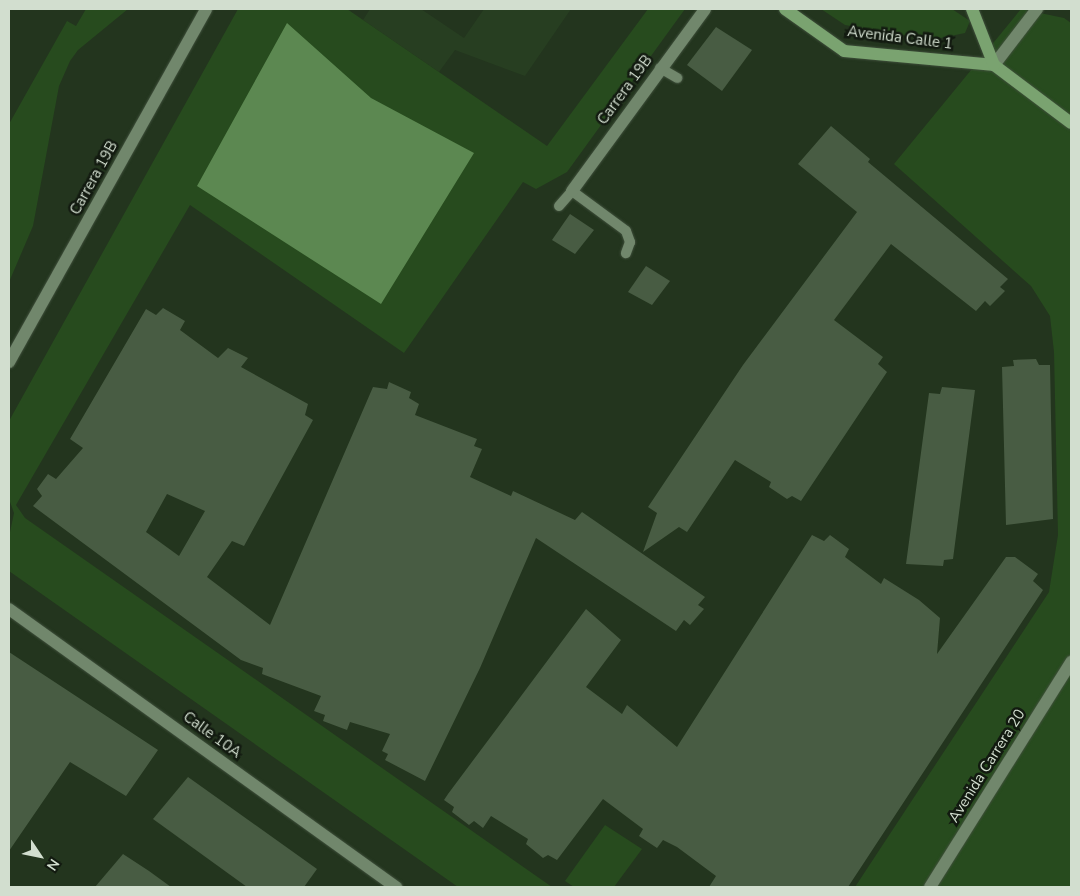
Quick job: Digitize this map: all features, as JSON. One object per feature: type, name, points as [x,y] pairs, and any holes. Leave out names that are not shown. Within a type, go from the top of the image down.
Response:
[{"type":"main road","name":"Avenida Calle 1","points":[[784,9],[844,51],[994,65]]},
{"type":"main road","points":[[972,9],[994,65],[1071,123]]},
{"type":"street","name":"Carrera 19B","points":[[9,362],[206,9]]},
{"type":"street","name":"Carrera 19B","points":[[572,191],[660,68],[706,9]]},
{"type":"street","points":[[994,65],[1037,9]]},
{"type":"street","name":"Calle 10A","points":[[9,609],[396,887]]},
{"type":"street","name":"Avenida Carrera 20","points":[[930,887],[1071,662]]},
{"type":"lane","points":[[660,68],[677,78]]},
{"type":"lane","points":[[559,206],[572,191],[626,232],[630,242],[626,252]]},
{"type":"shaded area","points":[[86,9],[128,9],[78,50],[70,61],[59,86],[33,226],[9,282],[9,124],[67,21],[76,26]]},
{"type":"shaded area","points":[[238,9],[347,9],[547,146],[648,9],[685,9],[567,172],[536,189],[523,182],[404,353],[190,205],[16,505],[25,518],[552,887],[458,887],[9,571],[9,537],[14,513],[9,499],[9,421]]},
{"type":"shaded area","points":[[370,9],[421,9],[464,38],[484,9],[571,9],[525,76],[455,50],[439,72],[363,20]]},
{"type":"shaded area","points":[[821,9],[952,9],[970,21],[965,33],[931,40],[845,25]]},
{"type":"shaded area","points":[[1021,9],[1064,18],[1071,23],[1071,887],[855,887],[1049,592],[1058,535],[1054,352],[1050,316],[1031,286],[894,164]]},
{"type":"shaded area","points":[[287,23],[371,98],[474,153],[381,304],[197,186]]},
{"type":"shaded area","points":[[605,825],[642,849],[614,887],[574,887],[565,881]]},
{"type":"building","points":[[716,27],[752,50],[722,91],[687,65]]},
{"type":"building","points":[[831,126],[870,159],[868,162],[1008,279],[1000,287],[1005,291],[990,306],[985,301],[976,311],[891,244],[834,320],[883,357],[878,364],[887,372],[801,501],[792,496],[787,499],[769,487],[771,482],[735,460],[687,532],[679,527],[643,552],[657,513],[648,507],[743,365],[857,212],[798,164]]},
{"type":"building","points":[[570,214],[594,230],[575,254],[552,240]]},
{"type":"building","points":[[646,266],[670,281],[652,305],[628,292]]},
{"type":"building","points":[[163,308],[185,321],[180,330],[218,358],[228,348],[248,358],[241,367],[308,404],[305,415],[313,420],[244,546],[232,541],[207,577],[270,625],[373,387],[387,389],[389,382],[411,392],[409,398],[419,404],[415,415],[477,439],[474,446],[482,449],[470,477],[511,496],[513,491],[575,520],[582,512],[705,597],[698,605],[704,609],[690,625],[684,620],[676,631],[536,538],[480,668],[425,781],[385,760],[388,754],[382,751],[390,734],[350,722],[347,730],[323,721],[325,715],[314,711],[321,696],[262,674],[263,668],[241,660],[33,506],[42,496],[37,489],[48,474],[56,479],[83,448],[70,439],[146,309],[156,315]],"holes":[[[167,494],[205,511],[179,556],[146,532]]]},
{"type":"building","points":[[1036,359],[1039,365],[1050,365],[1053,519],[1006,525],[1002,367],[1014,366],[1013,360]]},
{"type":"building","points":[[942,387],[975,390],[953,559],[944,560],[943,566],[906,564],[929,393],[940,394]]},
{"type":"building","points":[[812,535],[824,541],[830,535],[849,549],[845,557],[881,584],[884,578],[919,600],[940,618],[937,654],[1006,557],[1015,557],[1038,574],[1033,581],[1043,590],[848,887],[709,887],[716,876],[677,847],[663,840],[657,848],[639,836],[643,829],[603,799],[557,860],[548,855],[543,858],[526,844],[528,839],[491,816],[483,828],[474,821],[469,825],[452,812],[454,807],[444,800],[586,609],[621,640],[586,687],[622,714],[627,705],[677,747]]},
{"type":"building","points":[[9,652],[158,750],[126,796],[70,762],[9,851]]},
{"type":"building","points":[[188,777],[317,869],[304,887],[247,887],[153,819]]},
{"type":"building","points":[[123,854],[149,871],[171,887],[95,887]]}]
